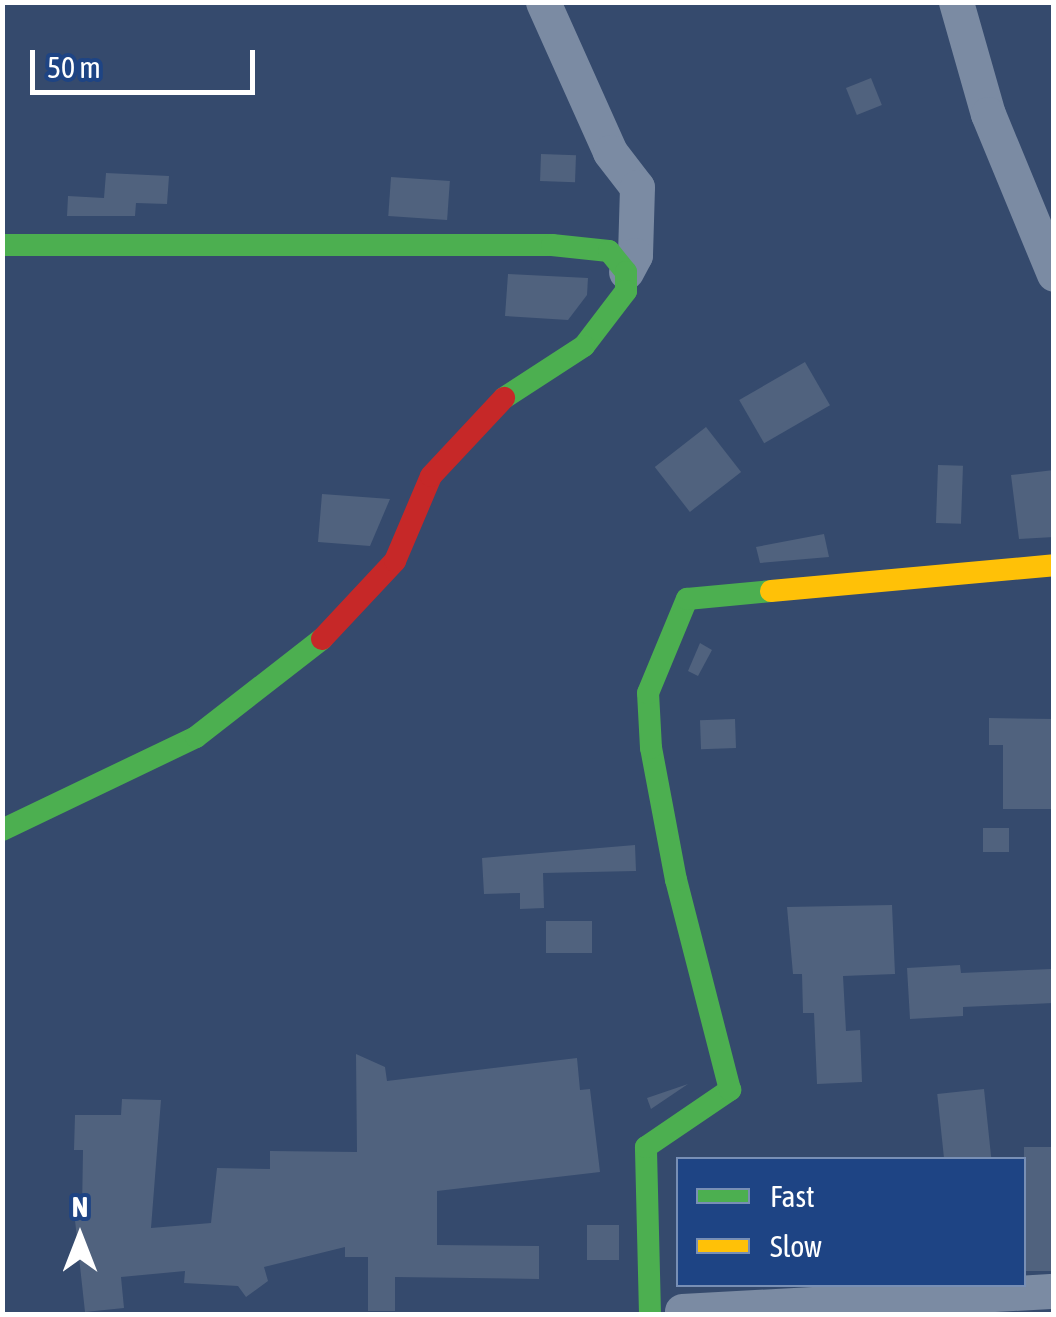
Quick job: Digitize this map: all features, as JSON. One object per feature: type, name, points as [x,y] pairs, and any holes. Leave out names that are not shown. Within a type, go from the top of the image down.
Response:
[{"type":"street","points":[[2,830],[196,737],[306,656],[395,561],[431,476],[501,400],[584,346],[626,291],[626,272],[635,255],[637,187],[610,152],[544,2]]},
{"type":"street","points":[[956,2],[988,114],[1054,274]]},
{"type":"street","points":[[2,245],[552,245],[609,251],[626,272]]},
{"type":"street","points":[[1054,565],[687,599],[648,693],[651,748],[676,880],[730,1090],[646,1146],[671,1314],[1054,1291]]},
{"type":"building","points":[[871,78],[882,105],[857,115],[846,88]]},
{"type":"building","points":[[541,154],[576,155],[575,182],[540,181]]},
{"type":"building","points":[[106,173],[169,176],[167,204],[136,203],[135,216],[67,216],[68,196],[104,198]]},
{"type":"building","points":[[391,177],[450,181],[447,220],[388,216]]},
{"type":"building","points":[[508,274],[588,278],[587,295],[568,320],[505,316]]},
{"type":"building","points":[[805,362],[830,405],[764,443],[739,400]]},
{"type":"building","points":[[706,427],[741,472],[690,512],[655,467]]},
{"type":"building","points":[[938,465],[963,466],[961,524],[936,523]]},
{"type":"building","points":[[1054,470],[1054,537],[1019,539],[1011,475]]},
{"type":"building","points":[[322,494],[390,499],[370,546],[318,542]]},
{"type":"building","points":[[824,534],[829,557],[760,563],[756,547]]},
{"type":"building","points":[[700,643],[712,650],[698,676],[688,671]]},
{"type":"building","points":[[989,718],[1054,719],[1054,809],[1003,809],[1003,745],[989,745]]},
{"type":"building","points":[[735,719],[736,748],[701,749],[700,720]]},
{"type":"building","points":[[983,828],[1009,828],[1009,852],[983,852]]},
{"type":"building","points":[[635,845],[636,871],[543,873],[544,908],[520,909],[520,893],[484,894],[482,858]]},
{"type":"building","points":[[892,905],[895,974],[843,976],[846,1031],[860,1030],[862,1082],[817,1084],[814,1013],[803,1013],[802,974],[793,974],[787,907]]},
{"type":"building","points":[[546,921],[592,921],[592,953],[546,953]]},
{"type":"building","points":[[960,965],[961,973],[1051,969],[1053,1003],[963,1007],[963,1016],[910,1019],[907,968]]},
{"type":"building","points":[[356,1054],[385,1067],[387,1081],[577,1058],[580,1090],[590,1089],[600,1172],[437,1191],[437,1245],[539,1246],[539,1279],[395,1277],[395,1311],[368,1311],[368,1257],[345,1257],[345,1247],[264,1267],[268,1281],[246,1297],[238,1286],[184,1283],[185,1271],[121,1277],[124,1308],[85,1312],[74,1211],[82,1210],[83,1150],[74,1150],[75,1115],[121,1115],[122,1099],[161,1100],[151,1228],[211,1223],[217,1168],[270,1169],[270,1151],[357,1152]]},
{"type":"building","points":[[688,1084],[651,1109],[647,1098]]},
{"type":"building","points":[[984,1089],[991,1157],[944,1157],[937,1094]]},
{"type":"building","points":[[1024,1147],[1054,1147],[1054,1271],[1026,1271]]},
{"type":"building","points":[[587,1225],[619,1225],[619,1260],[587,1260]]},
{"type":"traffic: fast","points":[[2,245],[552,245],[609,251],[626,272],[626,291],[584,346],[504,398]]},
{"type":"traffic: fast","points":[[650,1314],[646,1147],[730,1090],[676,880],[651,748],[648,693],[687,599],[771,591]]},
{"type":"traffic: fast","points":[[2,830],[196,737],[322,639]]},
{"type":"traffic: slow","points":[[771,591],[1054,565]]},
{"type":"traffic: jam","points":[[322,639],[395,561],[431,476],[504,398]]}]
